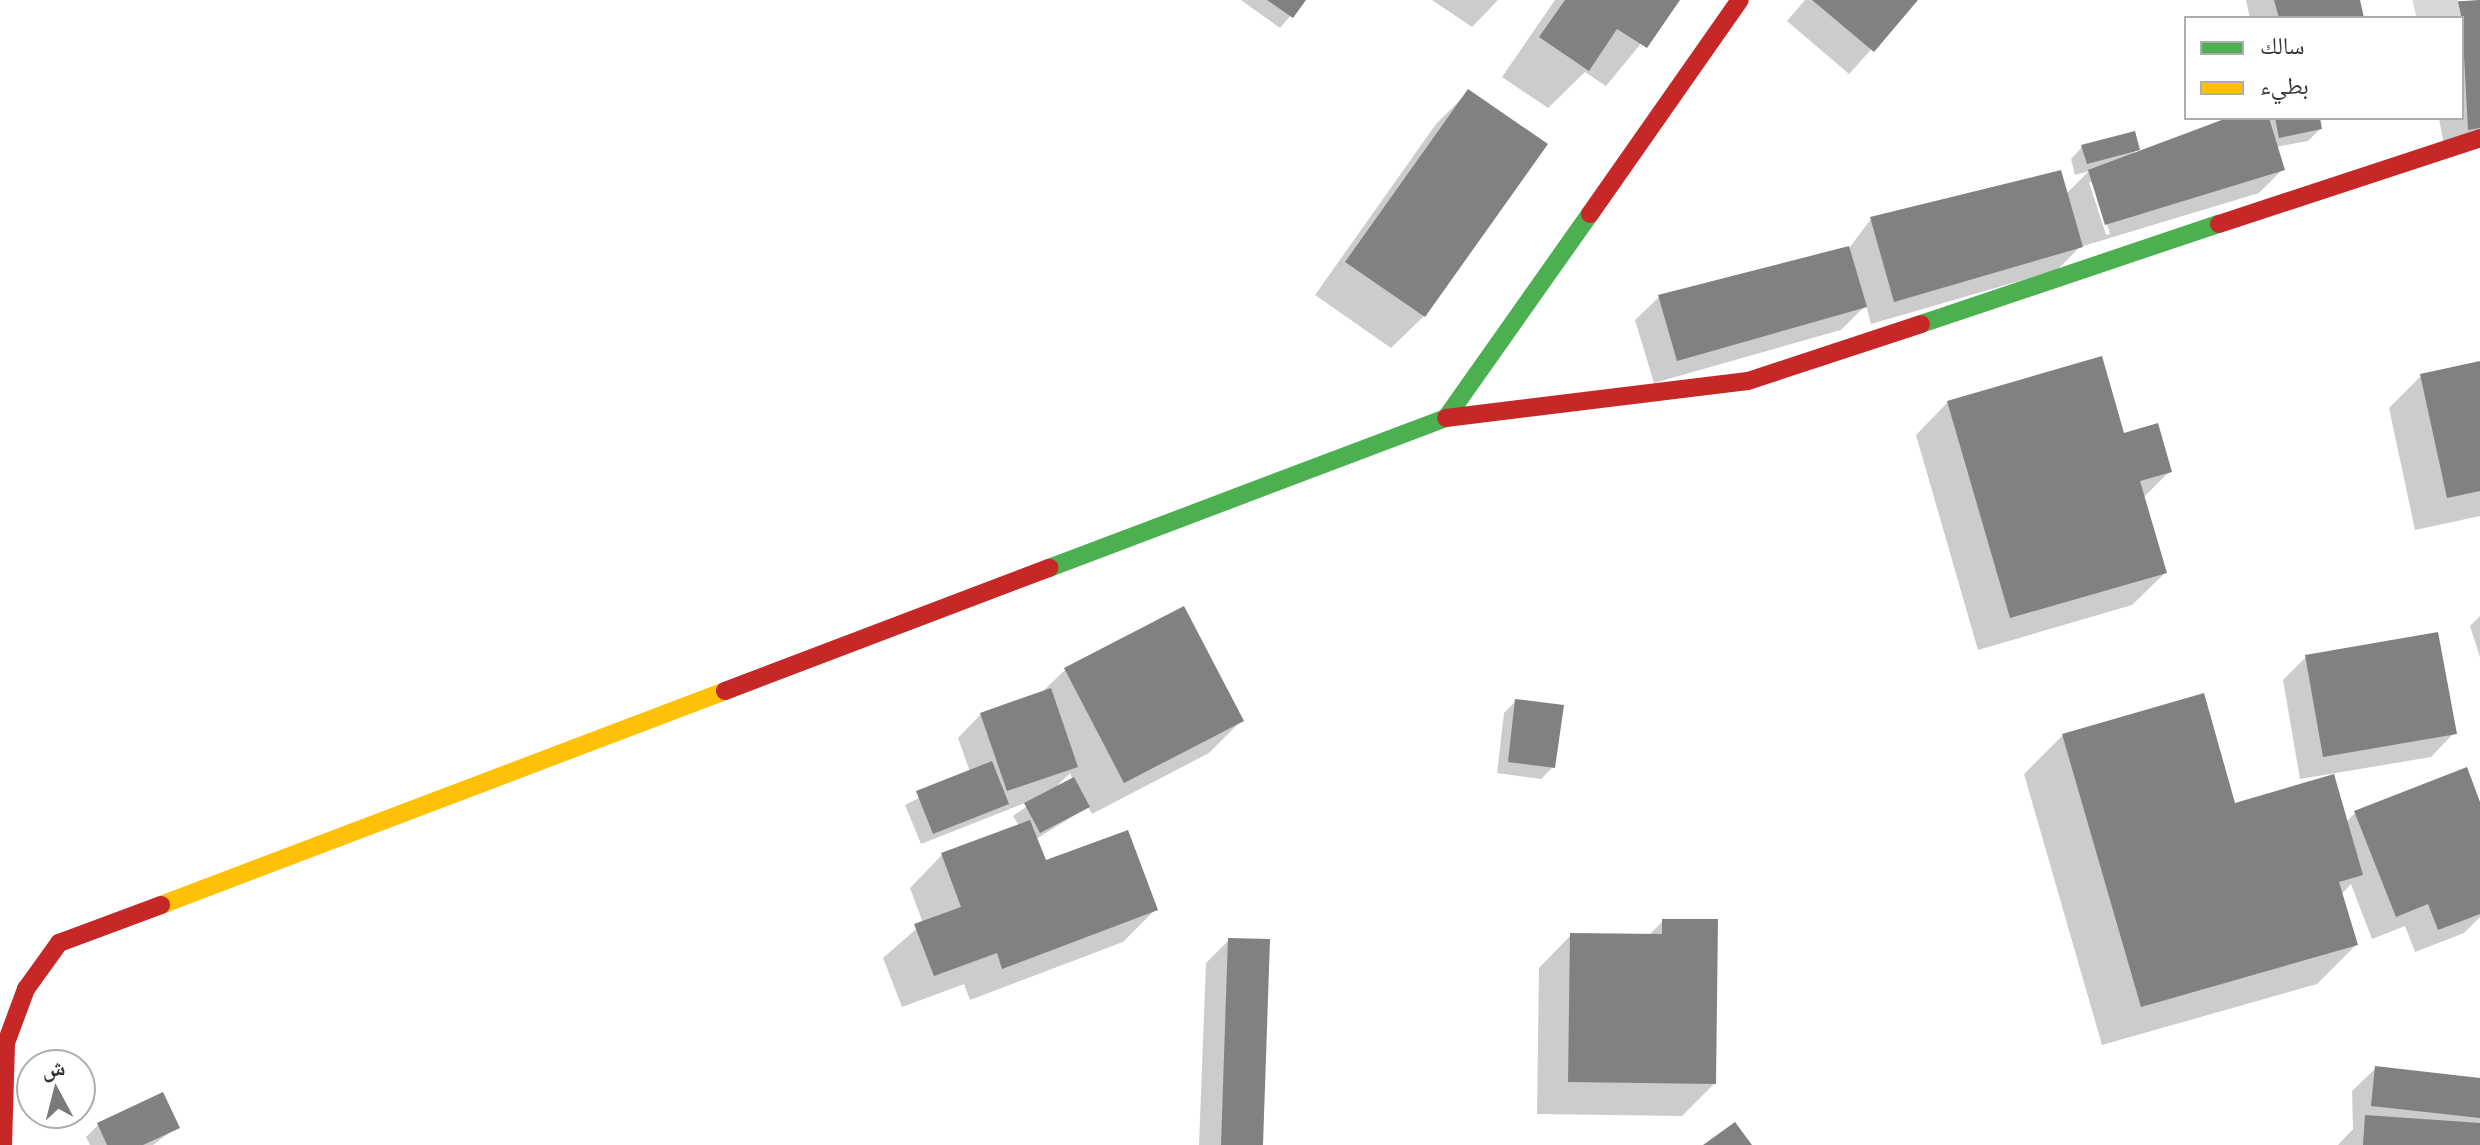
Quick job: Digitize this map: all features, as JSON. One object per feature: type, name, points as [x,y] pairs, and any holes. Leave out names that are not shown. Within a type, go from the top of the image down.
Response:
[{"type":"street","points":[[1446,418],[1740,0]]},
{"type":"street","points":[[3,1145],[6,1043],[26,989],[59,943],[1446,418],[1748,381],[2469,133]]},
{"type":"building","points":[[1267,0],[1306,0],[1293,18]]},
{"type":"building","points":[[1565,0],[1680,0],[1647,48],[1617,29],[1589,71],[1539,37]]},
{"type":"building","points":[[1812,0],[1918,0],[1874,52]]},
{"type":"building","points":[[2274,0],[2360,0],[2364,16],[2278,16]]},
{"type":"building","points":[[2480,0],[2480,128],[2468,130],[2464,16],[2449,16],[2447,2]]},
{"type":"building","points":[[1468,89],[1548,144],[1425,317],[1345,262]]},
{"type":"building","points":[[2222,120],[2270,120],[2285,170],[2105,225],[2088,170]]},
{"type":"building","points":[[2275,120],[2320,120],[2322,129],[2279,138]]},
{"type":"building","points":[[2135,131],[2140,150],[2087,164],[2081,145]]},
{"type":"building","points":[[2061,170],[2083,247],[1894,302],[1870,217]]},
{"type":"building","points":[[1849,246],[1867,307],[1677,361],[1658,295]]},
{"type":"building","points":[[2102,356],[2124,433],[2158,423],[2172,472],[2140,481],[2167,573],[2010,618],[1947,401]]},
{"type":"building","points":[[2480,361],[2480,491],[2447,498],[2420,374]]},
{"type":"building","points":[[1184,606],[1244,721],[1124,783],[1064,668]]},
{"type":"building","points":[[2438,632],[2457,734],[2323,757],[2305,655]]},
{"type":"building","points":[[1051,688],[1078,767],[1007,791],[980,713]]},
{"type":"building","points":[[2204,693],[2235,803],[2334,774],[2363,875],[2339,882],[2358,945],[2141,1007],[2062,734]]},
{"type":"building","points":[[1515,699],[1564,705],[1555,768],[1508,762]]},
{"type":"building","points":[[992,761],[1009,804],[933,834],[916,791]]},
{"type":"building","points":[[2467,767],[2480,802],[2480,914],[2438,930],[2428,904],[2396,917],[2354,811]]},
{"type":"building","points":[[1074,777],[1090,807],[1040,833],[1024,803]]},
{"type":"building","points":[[1030,820],[1046,860],[1128,830],[1158,910],[1002,969],[997,953],[934,976],[914,924],[961,907],[941,853]]},
{"type":"building","points":[[1662,919],[1718,919],[1716,1084],[1568,1082],[1570,933],[1662,934]]},
{"type":"building","points":[[1228,938],[1270,939],[1263,1145],[1221,1145]]},
{"type":"building","points":[[2375,1066],[2480,1078],[2480,1118],[2371,1106]]},
{"type":"building","points":[[163,1092],[180,1128],[143,1145],[107,1145],[97,1123]]},
{"type":"building","points":[[2365,1115],[2480,1123],[2480,1145],[2363,1145]]},
{"type":"building","points":[[1735,1122],[1752,1145],[1703,1145]]},
{"type":"traffic: fast","points":[[1049,568],[1446,418],[1590,214]]},
{"type":"traffic: fast","points":[[1921,324],[2219,224]]},
{"type":"traffic: slow","points":[[161,905],[725,691]]},
{"type":"traffic: jam","points":[[1590,214],[1740,0]]},
{"type":"traffic: jam","points":[[2219,224],[2480,138]]},
{"type":"traffic: jam","points":[[1446,418],[1748,381],[1921,324]]},
{"type":"traffic: jam","points":[[725,691],[1049,568]]},
{"type":"traffic: jam","points":[[3,1145],[6,1043],[26,989],[59,943],[161,905]]}]
